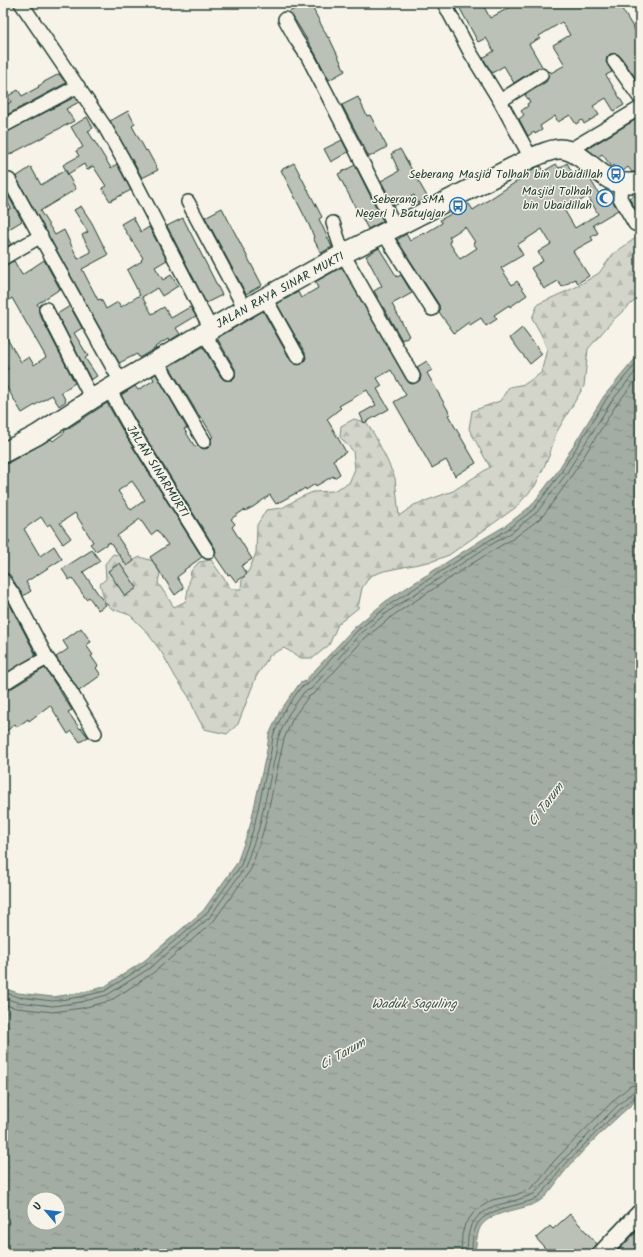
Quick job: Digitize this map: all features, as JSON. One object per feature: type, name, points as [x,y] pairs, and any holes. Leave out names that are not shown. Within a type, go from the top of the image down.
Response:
[{"type":"highway","name":"JALAN RAYA SINAR MUKTI","points":[[3,453],[37,435],[92,399],[207,331],[343,254],[531,158],[552,150],[561,149],[568,151]]},
{"type":"highway","points":[[568,151],[575,154],[609,178],[621,183],[640,183]]},
{"type":"main road","points":[[601,1254],[640,1213]]},
{"type":"street","points":[[21,3],[98,115],[129,170],[228,373]]},
{"type":"street","points":[[444,3],[470,52],[500,101],[531,158]]},
{"type":"street","points":[[285,19],[308,57],[390,231],[432,309]]},
{"type":"street","points":[[614,60],[640,98]]},
{"type":"street","points":[[500,101],[542,75]]},
{"type":"street","points":[[3,126],[78,86]]},
{"type":"street","points":[[568,151],[640,108]]},
{"type":"street","name":"JALAN SINARMURTI","points":[[9,180],[41,236],[115,385],[134,434],[208,552]]},
{"type":"street","points":[[621,183],[620,198],[635,224]]},
{"type":"street","points":[[188,202],[245,309]]},
{"type":"street","points":[[333,223],[343,254],[413,376]]},
{"type":"street","points":[[3,258],[41,236]]},
{"type":"street","points":[[265,298],[298,357]]},
{"type":"street","points":[[46,309],[92,399]]},
{"type":"street","points":[[157,361],[204,441]]},
{"type":"street","points":[[3,580],[15,597],[47,658],[69,689],[95,733]]},
{"type":"street","points":[[3,684],[47,658]]},
{"type":"green space","points":[[640,235],[640,296],[613,320],[588,349],[584,386],[556,433],[549,456],[535,486],[515,508],[449,555],[433,561],[384,571],[370,576],[362,588],[358,608],[338,624],[329,645],[313,658],[301,658],[284,648],[270,655],[256,677],[238,724],[227,734],[204,729],[189,697],[162,653],[146,631],[130,615],[112,609],[105,602],[100,584],[106,579],[105,564],[113,554],[122,556],[128,563],[140,557],[153,561],[160,573],[158,583],[174,607],[186,601],[191,571],[199,562],[211,560],[231,589],[241,589],[242,580],[249,570],[256,553],[257,525],[266,510],[282,508],[313,492],[333,491],[349,483],[355,469],[353,451],[340,437],[341,426],[354,419],[367,423],[385,456],[395,478],[399,516],[414,505],[453,491],[490,467],[469,429],[472,411],[500,401],[509,387],[525,384],[541,373],[547,349],[532,318],[538,304],[576,287],[599,273],[613,254]]},
{"type":"water","name":"Waduk Saguling","points":[[640,353],[640,1097],[583,1151],[542,1199],[531,1205],[497,1215],[483,1224],[478,1233],[475,1254],[3,1254],[3,988],[18,993],[53,997],[104,987],[144,961],[203,911],[237,863],[250,826],[269,735],[280,711],[300,683],[304,682],[354,628],[386,601],[505,526],[531,506],[557,472],[604,396]]},
{"type":"building","points":[[306,3],[310,3],[328,38],[329,37],[345,71],[329,80],[315,53],[289,12]]},
{"type":"building","points":[[457,3],[482,3],[490,18],[518,3],[613,3],[616,9],[620,6],[636,32],[640,29],[640,47],[637,49],[640,54],[640,84],[620,56],[617,54],[610,54],[607,57],[606,62],[612,72],[606,75],[624,105],[614,111],[606,98],[593,106],[599,115],[584,124],[582,120],[576,124],[570,115],[558,122],[555,116],[540,126],[542,130],[535,134],[534,132],[528,136],[519,119],[524,115],[521,111],[528,106],[527,104],[530,102],[525,95],[546,82],[550,71],[551,73],[565,65],[553,45],[570,35],[562,22],[529,44],[543,68],[537,68],[514,83],[504,66],[492,73],[483,58],[494,51],[486,38],[478,42]]},
{"type":"building","points":[[59,74],[66,83],[3,117],[3,106],[11,102],[8,96],[18,90],[22,96]]},
{"type":"building","points":[[75,97],[79,102],[66,109],[74,121],[3,158],[3,134]]},
{"type":"building","points":[[358,97],[367,116],[370,115],[387,147],[369,157],[342,105]]},
{"type":"building","points":[[128,111],[135,124],[132,126],[158,170],[142,178],[110,121]]},
{"type":"building","points":[[87,117],[93,128],[88,131],[111,168],[117,164],[131,190],[110,201],[102,188],[106,186],[93,166],[87,170],[84,164],[68,174],[63,165],[79,156],[76,151],[83,147],[71,127]]},
{"type":"building","points":[[640,117],[640,172],[632,172],[628,167],[622,172],[619,171],[614,165],[612,167],[602,154],[598,157],[587,149]]},
{"type":"building","points":[[342,140],[348,152],[331,162],[324,149]]},
{"type":"building","points":[[400,149],[428,198],[418,203],[414,195],[394,206],[381,181],[399,171],[391,154]]},
{"type":"building","points":[[294,163],[322,217],[319,219],[332,247],[321,253],[313,238],[314,237],[309,225],[281,170]]},
{"type":"building","points":[[567,163],[573,174],[580,170],[586,178],[587,177],[590,179],[599,194],[606,190],[618,210],[593,225],[598,233],[591,237],[593,240],[573,251],[589,276],[578,283],[575,279],[562,287],[558,281],[544,289],[531,268],[543,261],[538,252],[551,244],[542,229],[517,245],[523,255],[501,268],[512,285],[517,281],[527,295],[510,307],[509,305],[494,315],[497,319],[486,326],[481,318],[470,325],[469,322],[454,333],[439,312],[439,305],[397,240],[406,234],[410,241],[423,233],[424,234],[442,223],[440,220],[469,204],[473,210],[522,178],[520,176],[535,168],[541,166],[544,171],[556,164],[559,168]],"holes":[[[588,196],[598,214],[575,228],[565,211]],[[465,227],[475,242],[473,243],[477,248],[460,259],[449,242],[451,241],[449,237]]]},
{"type":"building","points":[[355,165],[383,221],[368,229],[338,174]]},
{"type":"building","points":[[31,167],[41,185],[65,170],[76,189],[40,211],[55,235],[64,230],[78,259],[91,252],[82,235],[88,232],[74,210],[81,206],[92,223],[108,255],[82,269],[98,300],[101,299],[106,309],[118,302],[121,307],[140,295],[127,270],[142,261],[141,260],[143,258],[121,224],[133,217],[141,232],[149,227],[167,260],[155,267],[163,280],[171,275],[178,286],[162,296],[157,288],[142,297],[152,314],[164,307],[171,318],[190,307],[196,316],[176,328],[180,334],[169,341],[168,339],[139,358],[137,354],[119,363],[16,177]]},
{"type":"building","points":[[3,186],[22,221],[4,232],[11,244],[3,249],[3,213],[11,208],[3,196]]},
{"type":"building","points":[[634,195],[636,198],[640,195],[640,217],[629,198]]},
{"type":"building","points":[[222,208],[262,285],[246,294],[205,217]]},
{"type":"building","points":[[183,218],[222,295],[206,303],[167,226]]},
{"type":"building","points":[[379,248],[397,277],[401,275],[412,293],[392,304],[409,336],[402,340],[374,291],[382,286],[366,256]]},
{"type":"building","points":[[44,260],[60,289],[37,304],[39,307],[39,313],[75,383],[61,392],[66,401],[59,406],[52,395],[22,413],[3,381],[3,372],[8,369],[3,360],[3,332],[21,362],[29,357],[34,365],[46,357],[12,298],[3,304],[3,266],[14,261],[22,275]]},
{"type":"building","points":[[342,267],[409,383],[413,384],[420,380],[421,376],[417,367],[427,361],[432,370],[427,373],[450,414],[448,415],[476,463],[455,476],[446,460],[432,468],[394,402],[406,395],[391,370],[377,378],[382,386],[377,389],[389,409],[364,423],[360,414],[376,405],[367,390],[339,406],[341,408],[327,419],[346,452],[333,460],[340,474],[334,478],[333,476],[316,486],[315,484],[306,490],[305,488],[276,504],[270,495],[253,507],[245,511],[244,510],[231,519],[235,524],[232,527],[252,559],[241,566],[247,574],[236,582],[230,574],[228,575],[215,556],[215,548],[141,430],[121,395],[135,386],[138,390],[154,380],[152,376],[156,374],[187,428],[184,429],[195,447],[198,446],[204,449],[208,448],[211,445],[211,438],[213,437],[169,366],[203,347],[221,377],[224,380],[232,380],[235,377],[235,369],[217,338],[263,311],[291,361],[298,365],[302,364],[306,358],[305,353],[277,304],[298,292],[301,298],[318,288],[315,282]]},
{"type":"building","points":[[70,306],[82,328],[74,333],[88,356],[85,358],[97,376],[91,380],[57,314]]},
{"type":"building","points":[[522,328],[542,354],[530,364],[510,338]]},
{"type":"building","points":[[107,403],[127,438],[202,557],[177,577],[184,588],[175,595],[150,557],[168,545],[157,530],[151,535],[140,519],[117,536],[134,561],[127,566],[110,542],[96,551],[90,544],[93,542],[75,513],[60,523],[71,538],[63,544],[50,524],[47,526],[41,517],[24,529],[40,556],[54,546],[62,559],[26,582],[31,591],[23,596],[10,575],[3,572],[3,555],[8,553],[4,547],[10,543],[3,531],[3,464],[8,463],[51,439],[53,441],[65,432],[64,431]],"holes":[[[132,481],[145,500],[131,510],[118,491]]]},
{"type":"building","points":[[92,550],[100,561],[83,572],[106,605],[98,610],[89,597],[86,599],[72,578],[69,580],[62,569]]},
{"type":"building","points":[[120,563],[137,588],[125,596],[108,571]]},
{"type":"building","points":[[3,594],[36,655],[3,675]]},
{"type":"building","points":[[81,628],[91,642],[86,645],[93,655],[91,656],[98,666],[96,668],[101,675],[79,691],[56,657],[68,649],[63,641]]},
{"type":"building","points":[[45,668],[72,710],[68,712],[80,729],[81,728],[88,737],[80,742],[72,731],[68,734],[50,705],[29,721],[28,719],[17,727],[15,724],[3,734],[3,692]]},
{"type":"building","points":[[570,1214],[597,1244],[591,1254],[550,1254],[536,1238],[550,1226],[553,1229]]},
{"type":"building","points":[[640,1228],[640,1252],[635,1248],[629,1254],[615,1254]]},
{"type":"place","name":"Seberang Masjid Tolhah bin Ubaidillah","points":[[616,174]]},
{"type":"place","name":"Masjid Tolhah bin Ubaidillah","points":[[605,198]]},
{"type":"place","name":"Seberang SMA Negeri 1 Batujajar","points":[[458,206]]},
{"type":"water label","name":"Ci Tarum","points":[[545,804]]},
{"type":"water label","name":"Ci Tarum","points":[[342,1053]]}]
